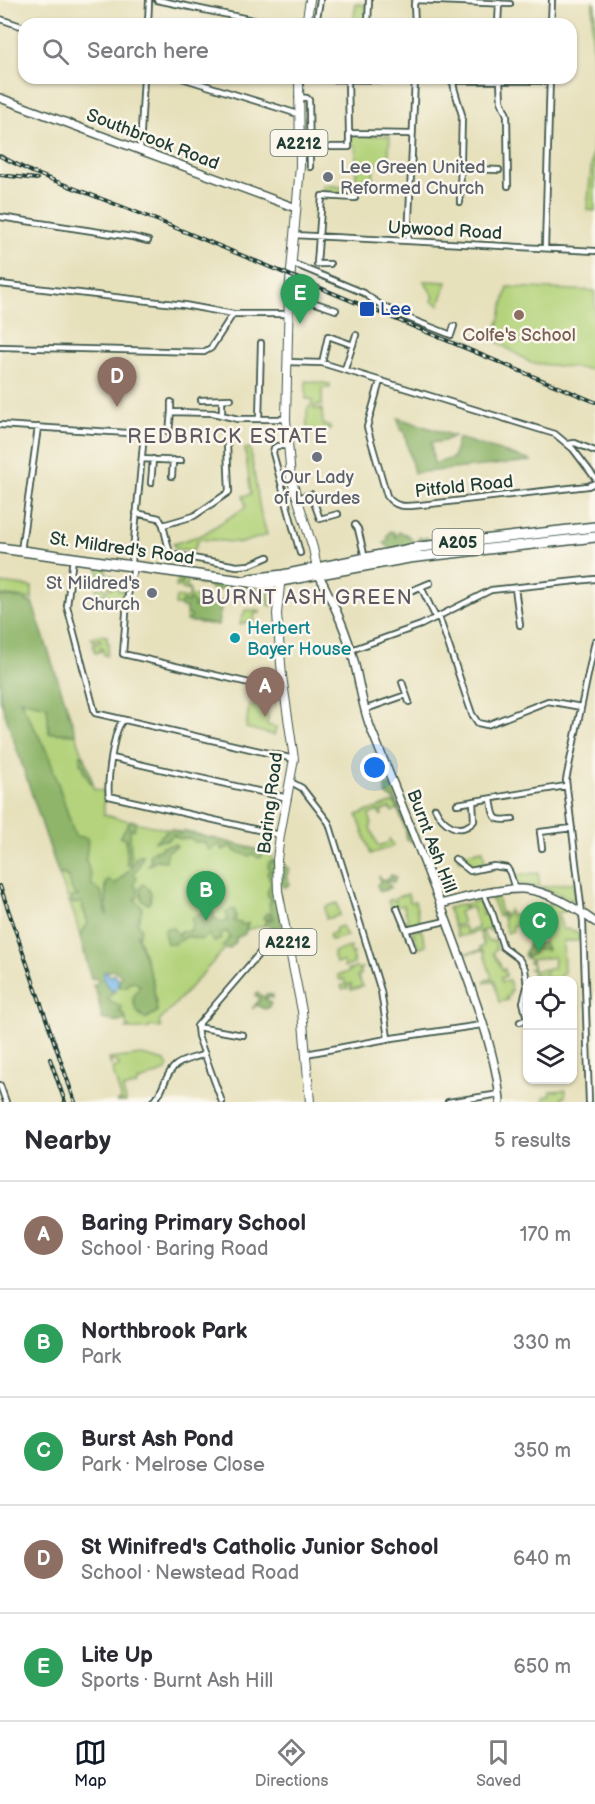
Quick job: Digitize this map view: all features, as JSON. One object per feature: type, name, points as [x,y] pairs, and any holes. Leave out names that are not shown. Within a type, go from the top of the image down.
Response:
[{"type":"highway","name":"A205","points":[[274,581],[420,547],[595,527]]},
{"type":"highway","name":"A205","points":[[321,570],[595,537]]},
{"type":"highway","name":"St. Mildred's Road","points":[[0,548],[22,547],[72,563],[132,566],[239,580],[274,581]]},
{"type":"main road","points":[[307,18],[310,0]]},
{"type":"main road","name":"A2212","points":[[288,294],[299,157],[299,84]]},
{"type":"main road","name":"Burnt Ash Hill","points":[[288,294],[286,419],[291,478],[321,570]]},
{"type":"main road","name":"Baring Road","points":[[274,581],[277,612]]},
{"type":"main road","name":"Baring Road","points":[[274,581],[284,691],[294,759],[280,835],[278,891],[300,995],[310,1102]]},
{"type":"street","points":[[148,18],[149,0]]},
{"type":"street","points":[[157,0],[243,18]]},
{"type":"street","points":[[317,18],[320,0]]},
{"type":"street","points":[[368,18],[369,0]]},
{"type":"street","points":[[415,18],[416,0],[510,4]]},
{"type":"street","points":[[551,18],[552,0]]},
{"type":"street","points":[[498,18],[499,3]]},
{"type":"street","points":[[0,19],[18,25]]},
{"type":"street","points":[[140,150],[144,84]]},
{"type":"street","points":[[201,84],[298,114]]},
{"type":"street","points":[[331,147],[352,147],[349,133],[348,84]]},
{"type":"street","points":[[408,242],[413,84]]},
{"type":"street","points":[[454,84],[462,115],[460,202]]},
{"type":"street","points":[[500,84],[501,101],[507,115],[508,186]]},
{"type":"street","points":[[545,248],[550,84]]},
{"type":"street","points":[[298,97],[309,100],[310,167]]},
{"type":"street","name":"Southbrook Road","points":[[0,98],[296,208]]},
{"type":"street","points":[[349,133],[411,134]]},
{"type":"street","points":[[299,157],[310,157]]},
{"type":"street","points":[[469,169],[499,170]]},
{"type":"street","points":[[330,264],[317,264],[322,196],[355,198]]},
{"type":"street","points":[[0,218],[148,241]]},
{"type":"street","name":"Upwood Road","points":[[294,235],[595,251]]},
{"type":"street","points":[[291,264],[364,293],[372,300],[394,311],[451,335],[454,326]]},
{"type":"street","points":[[0,284],[184,305],[233,314],[288,314]]},
{"type":"street","points":[[288,294],[336,310]]},
{"type":"street","points":[[0,347],[204,352],[211,348],[233,314]]},
{"type":"street","points":[[345,369],[356,335]]},
{"type":"street","points":[[322,363],[328,336],[353,345]]},
{"type":"street","points":[[259,419],[261,343]]},
{"type":"street","points":[[287,362],[322,363],[345,369],[546,431],[568,444],[595,478]]},
{"type":"street","name":"Pitfold Road","points":[[380,381],[367,427],[387,496],[394,504],[421,505],[588,486],[595,483]]},
{"type":"street","points":[[201,400],[231,399]]},
{"type":"street","points":[[222,400],[222,415]]},
{"type":"street","points":[[169,432],[171,402]]},
{"type":"street","points":[[171,412],[213,412],[238,419],[286,419]]},
{"type":"street","points":[[0,425],[144,434],[133,572],[130,578],[123,654],[284,691]]},
{"type":"street","points":[[22,547],[38,427]]},
{"type":"street","points":[[568,444],[575,443],[595,451]]},
{"type":"street","points":[[164,525],[194,516],[229,492],[227,444]]},
{"type":"street","points":[[288,446],[277,446],[273,453],[300,553]]},
{"type":"street","points":[[142,459],[181,461]]},
{"type":"street","points":[[151,483],[153,459]]},
{"type":"street","points":[[172,476],[173,460]]},
{"type":"street","points":[[298,498],[311,494],[320,519],[338,514]]},
{"type":"street","points":[[136,513],[159,518],[164,525],[170,554],[237,566],[249,565],[268,557]]},
{"type":"street","points":[[355,525],[365,558]]},
{"type":"street","points":[[72,563],[67,609],[94,711],[102,716],[107,715],[120,720],[294,759]]},
{"type":"street","name":"Burnt Ash Hill","points":[[321,570],[351,650],[370,727],[420,846],[482,1025],[496,1071],[500,1098]]},
{"type":"street","points":[[351,650],[402,633],[437,618],[491,590],[595,579]]},
{"type":"street","points":[[413,590],[430,583]]},
{"type":"street","points":[[422,587],[437,618],[472,714],[478,723],[487,725],[548,701],[581,707]]},
{"type":"street","points":[[515,588],[520,626]]},
{"type":"street","points":[[589,1102],[590,1057],[582,913],[566,786],[567,771],[595,641]]},
{"type":"street","points":[[402,682],[408,702]]},
{"type":"street","points":[[366,710],[406,695]]},
{"type":"street","points":[[120,720],[112,758],[108,793],[110,796],[280,835]]},
{"type":"street","points":[[112,758],[288,798]]},
{"type":"street","points":[[291,782],[302,788],[329,823],[382,995],[388,1038]]},
{"type":"street","points":[[457,804],[566,786]]},
{"type":"street","points":[[491,799],[494,816],[497,819],[502,821],[513,819]]},
{"type":"street","points":[[435,808],[447,824],[458,828],[473,823],[475,817],[473,802]]},
{"type":"street","points":[[542,848],[540,832],[572,828]]},
{"type":"street","points":[[455,859],[471,871],[489,866],[507,868],[515,889]]},
{"type":"street","points":[[440,904],[515,889],[541,893],[565,903],[595,922]]},
{"type":"street","points":[[484,895],[494,915],[503,947],[519,959],[525,969],[526,976]]},
{"type":"street","points":[[397,908],[413,949]]},
{"type":"street","points":[[406,930],[446,921]]},
{"type":"street","points":[[222,1102],[197,1027],[270,941],[286,932]]},
{"type":"street","points":[[306,1054],[388,1038],[482,1025]]},
{"type":"street","points":[[197,1027],[243,1035]]},
{"type":"street","points":[[152,1102],[161,1092],[169,1074],[175,1067],[205,1054]]},
{"type":"street","points":[[0,1085],[6,1102]]},
{"type":"street","points":[[448,1102],[500,1098]]},
{"type":"green space","points":[[593,2],[595,3],[595,85],[592,32]]},
{"type":"green space","points":[[356,4],[366,5],[366,18],[354,18]]},
{"type":"green space","points":[[595,129],[595,211],[587,210]]},
{"type":"green space","points":[[353,135],[390,136],[388,165],[374,164],[373,180],[356,179],[356,146],[351,144]]},
{"type":"green space","points":[[323,185],[344,187],[340,193],[323,192]]},
{"type":"green space","points":[[424,281],[447,282],[439,305],[432,301],[434,297]]},
{"type":"green space","points":[[508,287],[595,291],[595,370],[531,363],[494,340]]},
{"type":"green space","points":[[306,381],[330,384],[330,388],[322,388],[322,405],[314,406],[314,409],[322,409],[323,425],[330,426],[330,429],[307,434],[307,410],[312,399],[306,399]]},
{"type":"green space","points":[[398,418],[454,436],[444,441],[431,443],[434,464],[453,458],[458,438],[532,461],[414,473],[404,431],[401,430]]},
{"type":"green space","points":[[250,448],[260,510],[267,535],[242,543],[201,539],[194,550],[176,549],[173,544],[202,535],[246,507],[243,496],[251,494],[245,449]]},
{"type":"green space","points":[[595,530],[595,534],[379,558],[418,550]]},
{"type":"green space","points":[[390,531],[394,532],[395,537],[399,532],[406,535],[412,539],[414,544],[420,537],[423,539],[427,537],[429,541],[420,540],[421,545],[391,549],[384,543],[388,540],[387,536]]},
{"type":"green space","points":[[99,566],[107,567],[106,574],[116,579],[100,577],[99,585],[105,588],[104,596],[97,595]]},
{"type":"green space","points":[[178,577],[187,578],[188,584],[185,585],[190,591],[182,589],[181,580],[179,587],[176,587]]},
{"type":"green space","points":[[199,579],[217,584],[221,581],[223,588],[219,591],[213,590],[207,584],[199,585]]},
{"type":"green space","points":[[0,583],[32,587],[32,599],[0,595]]},
{"type":"green space","points":[[108,585],[111,589],[115,586],[119,591],[124,591],[124,598],[106,596]]},
{"type":"green space","points":[[245,587],[268,590],[272,606],[268,605],[267,598],[244,594]]},
{"type":"green space","points":[[190,591],[190,596],[212,599],[210,624],[186,621],[187,607],[175,605],[176,597],[188,599]]},
{"type":"green space","points":[[0,596],[27,599],[27,602],[32,602],[76,734],[49,733],[47,706],[20,700],[49,756],[75,836],[87,838],[86,859],[91,884],[101,892],[107,916],[106,882],[109,880],[115,884],[131,868],[136,857],[143,855],[138,868],[133,873],[137,877],[134,885],[138,896],[135,900],[142,907],[137,922],[141,928],[137,935],[153,983],[157,1012],[145,1019],[136,1010],[133,998],[140,985],[133,981],[129,982],[126,987],[120,987],[119,979],[122,976],[114,970],[104,972],[107,985],[113,992],[108,999],[121,1006],[120,1012],[126,1019],[120,1022],[102,1019],[93,985],[98,983],[98,979],[91,978],[80,936],[88,923],[81,902],[75,904],[71,902],[72,897],[78,896],[73,892],[68,877],[63,874],[59,875],[0,699]]},
{"type":"green space","points":[[190,599],[194,607],[200,600],[206,603],[222,602],[218,625],[188,621],[192,616],[186,613],[186,607],[182,608],[180,605],[182,601],[188,603]]},
{"type":"green space","points":[[245,610],[260,611],[260,613],[255,613],[254,621],[240,624]]},
{"type":"green space","points":[[107,636],[109,643],[107,656],[104,655],[102,647],[101,651],[95,653],[93,645],[101,642],[100,639],[93,641],[91,637]]},
{"type":"green space","points":[[20,700],[47,706],[50,733],[76,734],[94,789],[104,791],[104,815],[272,853],[275,927],[266,925],[241,931],[159,1022],[161,1028],[152,1026],[147,1029],[125,1029],[129,1027],[126,1025],[123,1013],[120,1012],[122,1008],[108,999],[109,995],[116,990],[117,983],[118,985],[133,981],[140,985],[133,1002],[141,1017],[145,1018],[157,1011],[153,983],[136,929],[131,869],[115,884],[105,885],[107,916],[101,892],[91,884],[86,859],[87,839],[75,836],[49,756]]},
{"type":"green space","points":[[249,704],[266,708],[267,725],[276,727],[274,735],[246,728]]},
{"type":"green space","points":[[81,755],[84,755],[93,784],[83,771],[84,767],[80,763]]},
{"type":"green space","points":[[387,785],[391,786],[413,842],[406,839],[406,830],[394,800],[386,794]]},
{"type":"green space","points":[[394,802],[397,809],[392,812],[390,808],[381,811],[382,815],[378,811],[369,815],[372,824],[370,827],[378,846],[390,842],[389,838],[393,846],[371,854],[357,815]]},
{"type":"green space","points":[[131,820],[136,822],[134,830],[130,828],[131,865],[127,865],[126,838],[120,837]]},
{"type":"green space","points":[[170,829],[180,834],[184,831],[259,850],[262,852],[262,857],[258,858],[253,854],[250,856],[234,851],[230,846],[223,850],[219,844],[210,850],[207,849],[205,842],[195,842],[190,838],[180,839],[173,835],[168,840],[155,841]]},
{"type":"green space","points":[[175,844],[177,846],[168,851],[166,861],[155,860],[148,865],[151,860],[149,856],[153,851],[156,852],[156,849],[160,850],[161,847]]},
{"type":"green space","points":[[483,850],[485,863],[474,868],[469,867],[470,861],[466,858],[461,861],[456,855]]},
{"type":"green space","points":[[276,861],[282,927],[280,929],[264,925],[265,922],[274,919],[272,917],[266,920],[263,917],[267,913],[271,915],[269,903],[272,900],[267,892],[271,883],[267,873],[270,871],[269,862]]},
{"type":"green space","points":[[283,864],[290,870],[286,876],[290,884],[284,888],[280,880]]},
{"type":"green space","points":[[538,873],[540,887],[517,884],[515,875]]},
{"type":"green space","points":[[63,874],[68,877],[73,892],[78,895],[88,923],[80,936],[59,875]]},
{"type":"green space","points":[[391,875],[396,877],[394,882],[386,881],[391,887],[384,891],[379,890],[377,885],[380,882],[379,876],[382,880],[390,878]]},
{"type":"green space","points":[[574,882],[575,898],[573,900],[541,887]]},
{"type":"green space","points":[[143,884],[151,894],[148,904],[142,900],[140,889]]},
{"type":"green space","points":[[408,894],[410,902],[415,901],[420,924],[411,927],[404,921],[408,919],[403,905],[391,908],[388,901],[392,899],[396,902],[396,897]]},
{"type":"green space","points":[[497,897],[501,913],[504,913],[505,917],[509,910],[510,915],[528,914],[542,917],[545,907],[549,907],[549,901],[564,907],[566,911],[558,913],[563,930],[578,932],[579,941],[563,941],[564,973],[560,976],[545,976],[545,974],[530,976],[533,971],[529,969],[533,968],[532,963],[528,963],[532,961],[534,971],[545,969],[546,972],[547,969],[553,969],[554,957],[530,960],[524,955],[529,944],[544,943],[543,930],[525,932],[521,930],[520,925],[512,926],[513,931],[507,933],[502,915],[498,916],[490,899]]},
{"type":"green space","points":[[480,901],[482,915],[486,914],[492,932],[488,929],[458,937],[455,928],[464,926],[466,932],[478,928],[472,907],[466,909],[465,904]]},
{"type":"green space","points":[[337,903],[340,915],[326,919],[325,907]]},
{"type":"green space","points":[[463,904],[465,909],[459,912],[463,923],[454,926],[448,908]]},
{"type":"green space","points":[[208,909],[214,913],[214,918],[222,922],[228,921],[226,913],[232,909],[235,910],[234,921],[245,925],[248,923],[245,934],[236,938],[236,942],[229,949],[222,947],[230,937],[227,931],[215,942],[210,938],[210,934],[203,939],[188,936],[174,944],[167,943],[164,933],[166,928],[173,928],[179,936],[180,931],[190,931],[193,923],[191,918]]},
{"type":"green space","points":[[342,926],[347,936],[331,940],[329,934],[335,933],[336,928]]},
{"type":"green space","points":[[421,929],[426,946],[419,948],[414,934],[409,935]]},
{"type":"green space","points":[[483,932],[487,941],[495,941],[497,948],[493,953],[503,970],[505,969],[506,976],[501,978],[502,982],[509,980],[512,991],[506,997],[508,1000],[499,1002],[494,980],[485,983],[484,981],[492,978],[483,951],[464,954],[481,950],[480,947],[484,946],[480,933]]},
{"type":"green space","points":[[544,943],[548,950],[545,951],[546,948],[534,950],[534,953],[526,958],[525,952],[529,944]]},
{"type":"green space","points":[[351,947],[350,952],[354,953],[352,954],[354,964],[344,967],[343,962],[336,963],[333,952]]},
{"type":"green space","points":[[357,967],[362,968],[359,971],[361,975],[357,976],[363,986],[351,990],[351,984],[347,985],[348,988],[342,989],[341,986],[346,984],[344,979],[340,980],[338,975]]},
{"type":"green space","points":[[258,993],[265,998],[266,994],[273,995],[273,998],[266,999],[271,1004],[268,1008],[264,1009],[257,1005],[252,1009],[260,999],[255,995]]},
{"type":"green space","points":[[142,1055],[165,1061],[168,1067],[166,1071],[123,1089],[126,1102],[116,1102],[121,1100],[121,1097],[112,1069],[119,1064],[111,1059],[111,1066],[109,1059]]},
{"type":"green space","points":[[566,1090],[562,1102],[545,1102],[544,1097],[551,1095],[550,1091]]},
{"type":"water","points":[[104,972],[111,977],[114,974],[119,981],[115,991],[106,984]]},
{"type":"railway","points":[[0,156],[32,172],[159,221],[595,402]]},
{"type":"railway","points":[[0,175],[37,179]]},
{"type":"railway","points":[[0,886],[75,1102]]},
{"type":"railway","points":[[50,1059],[65,1102]]},
{"type":"place","name":"Lee Green United Reformed Church","points":[[328,177]]},
{"type":"place","name":"Lee","points":[[367,309]]},
{"type":"place","name":"Colfe's School","points":[[519,315]]},
{"type":"place","name":"Lite Up","points":[[300,324]]},
{"type":"place","name":"St Winifred's Catholic Junior School","points":[[117,407]]},
{"type":"place","name":"Our Lady of Lourdes","points":[[317,457]]},
{"type":"place","name":"St Mildred's Church","points":[[152,593]]},
{"type":"place","name":"Herbert Bayer House","points":[[235,638]]},
{"type":"place","name":"Baring Primary School","points":[[265,717]]},
{"type":"place","name":"Northbrook Park","points":[[206,921]]},
{"type":"place","name":"Burst Ash Pond","points":[[539,952]]},
{"type":"district","name":"REDBRICK ESTATE","points":[[228,436]]},
{"type":"district","name":"BURNT ASH GREEN","points":[[307,597]]}]
